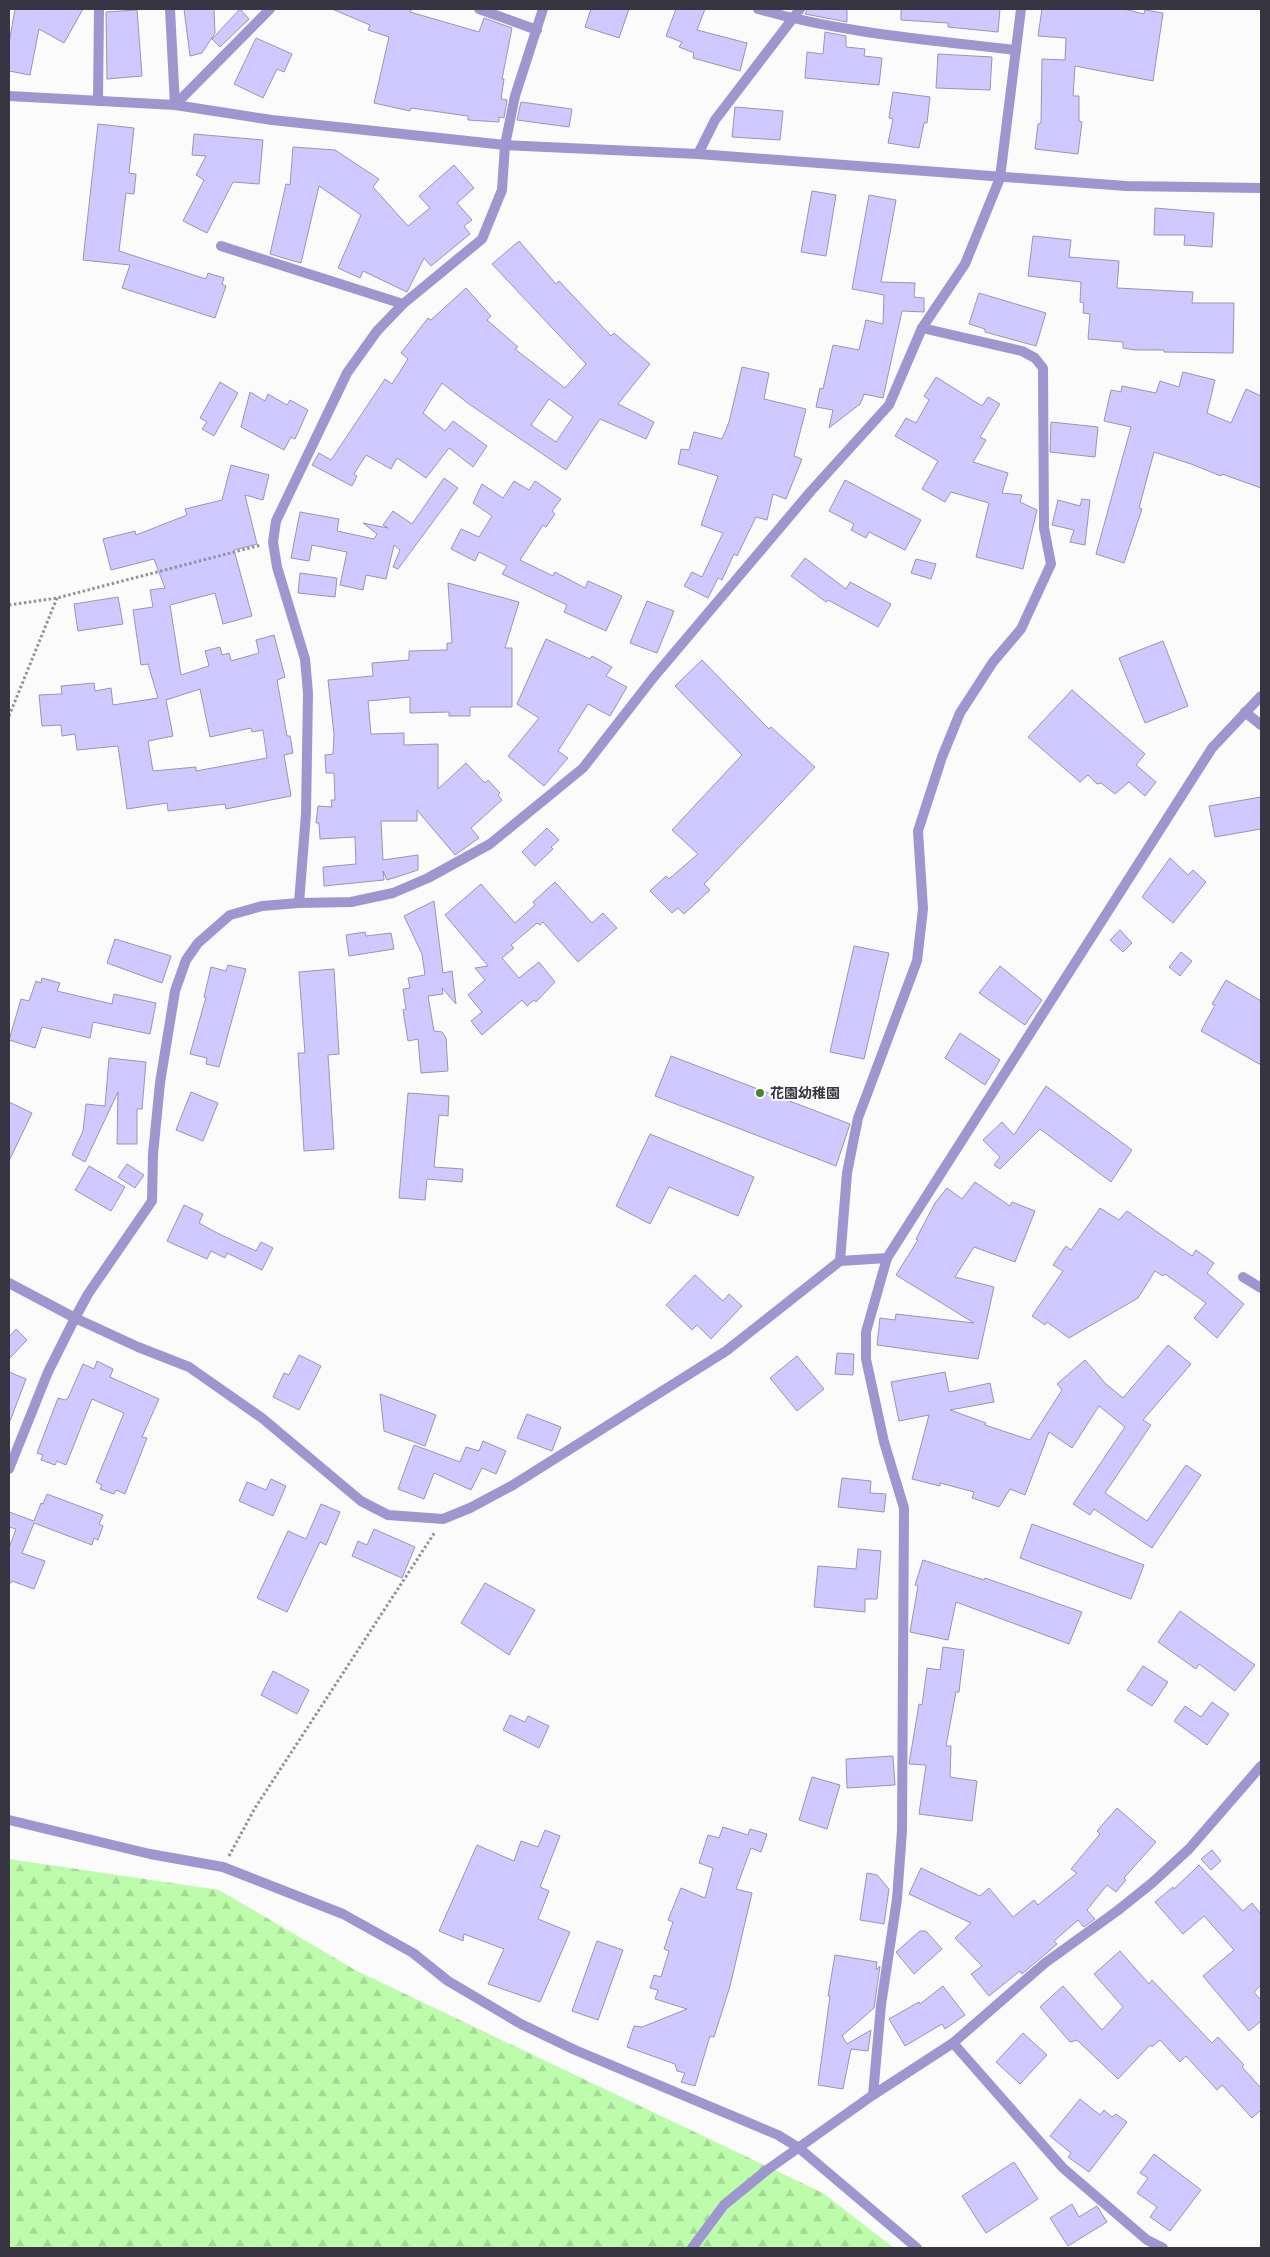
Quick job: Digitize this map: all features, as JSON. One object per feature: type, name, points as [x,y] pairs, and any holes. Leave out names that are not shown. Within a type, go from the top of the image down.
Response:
[{"type":"street","points":[[98,101],[99,9]]},
{"type":"street","points":[[170,9],[175,105]]},
{"type":"street","points":[[175,105],[270,9]]},
{"type":"street","points":[[479,9],[537,30]]},
{"type":"street","points":[[299,903],[306,814],[308,694],[305,659],[277,567],[273,542],[276,521],[347,372],[377,331],[403,304],[482,239],[502,190],[506,145],[514,96],[543,9]]},
{"type":"street","points":[[758,9],[793,18],[913,39],[1016,50]]},
{"type":"street","points":[[698,154],[714,120],[800,9]]},
{"type":"street","points":[[9,1470],[48,1372],[75,1318],[88,1294],[152,1201],[153,1154],[160,1083],[176,991],[186,960],[198,943],[230,915],[256,907],[299,903],[351,902],[393,893],[428,878],[490,844],[583,768],[653,678],[811,491],[890,405],[922,328],[965,264],[1000,178],[1021,9]]},
{"type":"street","points":[[9,96],[175,105],[272,120],[506,145],[698,154],[1126,186],[1261,188]]},
{"type":"street","points":[[221,246],[403,304]]},
{"type":"street","points":[[840,1261],[847,1173],[858,1118],[917,961],[923,909],[918,831],[942,757],[960,713],[993,662],[1021,629],[1051,564],[1044,528],[1042,368],[1035,358],[1022,351],[922,328]]},
{"type":"street","points":[[873,2094],[882,2005],[897,1899],[902,1831],[904,1508],[884,1442],[866,1350],[866,1332],[887,1258],[1212,748],[1261,696]]},
{"type":"street","points":[[1245,712],[1261,725]]},
{"type":"street","points":[[9,1283],[75,1318],[138,1347],[189,1367],[262,1418],[361,1501],[388,1515],[443,1519],[470,1508],[514,1485],[726,1351],[840,1261],[887,1258]]},
{"type":"street","points":[[1243,1277],[1261,1288]]},
{"type":"street","points":[[692,2248],[724,2205],[873,2094],[953,2043],[1045,1963],[1117,1911],[1159,1876],[1189,1849],[1261,1766]]},
{"type":"street","points":[[9,1820],[150,1854],[223,1867],[343,1914],[413,1953],[448,1981],[521,2024],[575,2050],[778,2135],[799,2148],[917,2248]]},
{"type":"street","points":[[953,2043],[1063,2168],[1147,2240],[1162,2248]]},
{"type":"path","points":[[9,605],[58,598],[273,542]]},
{"type":"path","points":[[9,716],[58,598]]},
{"type":"path","points":[[223,1867],[255,1808],[443,1519]]},
{"type":"green space","points":[[9,1859],[219,1890],[357,1971],[823,2193],[894,2248],[9,2248]]},
{"type":"building","points":[[15,9],[83,9],[64,43],[39,29],[30,75],[9,71],[9,43]]},
{"type":"building","points":[[184,9],[214,9],[215,33],[202,53],[190,56]]},
{"type":"building","points":[[240,9],[249,19],[220,47],[212,39]]},
{"type":"building","points":[[332,9],[412,9],[410,12],[479,32],[484,18],[512,28],[502,79],[504,79],[501,99],[507,100],[504,118],[499,117],[499,122],[468,120],[468,116],[411,108],[410,111],[374,103],[389,37],[368,30],[370,25]]},
{"type":"building","points":[[591,9],[629,9],[619,38],[585,27]]},
{"type":"building","points":[[676,9],[705,9],[697,30],[747,43],[740,71],[693,58],[694,53],[679,47],[682,42],[666,36]]},
{"type":"building","points":[[807,9],[847,9],[847,22],[805,14]]},
{"type":"building","points":[[901,9],[1000,9],[998,32],[948,27],[948,23],[901,20]]},
{"type":"building","points":[[1042,9],[1124,9],[1144,14],[1145,10],[1163,13],[1153,81],[1075,66],[1073,96],[1079,96],[1079,121],[1082,122],[1078,154],[1035,149],[1038,124],[1041,123],[1042,59],[1065,60],[1066,38],[1038,36]]},
{"type":"building","points":[[137,10],[142,76],[107,79],[106,12]]},
{"type":"building","points":[[825,32],[846,36],[846,47],[865,49],[864,56],[882,58],[879,85],[805,78],[807,52],[823,54]]},
{"type":"building","points":[[256,38],[292,54],[284,72],[277,69],[263,98],[234,84]]},
{"type":"building","points":[[938,54],[992,57],[990,90],[936,88]]},
{"type":"building","points":[[893,92],[930,97],[927,123],[924,123],[919,148],[888,143],[893,119],[889,118]]},
{"type":"building","points":[[521,102],[572,109],[569,127],[517,120]]},
{"type":"building","points":[[735,107],[783,111],[780,140],[732,137]]},
{"type":"building","points":[[98,124],[134,128],[129,173],[136,174],[134,194],[126,193],[119,251],[206,279],[208,273],[224,278],[222,284],[226,286],[215,318],[122,288],[130,265],[83,260]]},
{"type":"building","points":[[194,134],[263,140],[259,184],[233,182],[207,233],[183,221],[204,180],[196,175],[206,156],[192,155]]},
{"type":"building","points":[[293,147],[335,150],[379,179],[373,187],[408,226],[430,208],[419,196],[454,165],[474,188],[457,203],[472,220],[464,226],[470,234],[431,266],[424,258],[407,292],[363,271],[360,278],[338,268],[361,215],[319,186],[301,263],[270,254],[286,184],[290,185]]},
{"type":"building","points":[[812,191],[836,195],[826,256],[801,252]]},
{"type":"building","points":[[869,195],[896,200],[881,282],[915,283],[914,297],[924,298],[924,312],[902,311],[883,398],[864,394],[860,404],[829,428],[833,410],[816,407],[820,388],[823,389],[833,345],[859,350],[866,320],[883,324],[884,295],[852,289]]},
{"type":"building","points":[[1155,208],[1214,213],[1212,247],[1184,245],[1185,235],[1154,235]]},
{"type":"building","points":[[1033,236],[1071,240],[1069,257],[1119,261],[1117,288],[1193,292],[1192,303],[1234,303],[1233,353],[1135,350],[1123,348],[1123,342],[1088,339],[1090,314],[1083,313],[1084,303],[1080,302],[1081,282],[1028,276]]},
{"type":"building","points":[[519,241],[556,284],[559,281],[611,336],[614,333],[650,364],[618,404],[654,422],[646,439],[600,419],[566,470],[469,404],[442,383],[423,413],[445,431],[453,421],[487,446],[473,467],[449,448],[426,478],[397,458],[391,469],[366,455],[354,474],[357,476],[352,486],[312,465],[319,453],[331,460],[385,379],[392,384],[408,359],[401,353],[428,318],[431,320],[466,288],[491,316],[487,320],[518,347],[515,349],[565,388],[586,364],[492,264]],"holes":[[[549,399],[573,417],[556,442],[531,425]]]},
{"type":"building","points":[[979,293],[1046,313],[1036,346],[985,332],[985,329],[969,324]]},
{"type":"building","points":[[742,367],[769,373],[764,399],[806,409],[794,456],[802,459],[786,499],[773,494],[767,520],[756,517],[737,556],[734,554],[722,580],[718,578],[708,598],[684,586],[692,572],[702,577],[723,533],[701,525],[718,476],[678,464],[681,449],[689,450],[694,432],[722,439],[729,422]]},
{"type":"building","points":[[1183,372],[1215,380],[1207,413],[1231,423],[1246,389],[1261,396],[1261,488],[1154,452],[1139,508],[1142,509],[1124,563],[1096,554],[1131,427],[1104,421],[1111,390],[1121,392],[1122,386],[1156,393],[1160,381],[1179,387]]},
{"type":"building","points":[[936,377],[982,406],[988,397],[1000,404],[980,437],[986,440],[973,462],[1008,473],[1002,493],[1022,495],[1020,502],[1037,510],[1023,569],[976,557],[989,503],[951,492],[945,502],[922,489],[938,461],[895,436],[906,418],[916,423],[929,400],[924,396]]},
{"type":"building","points":[[220,382],[238,393],[214,436],[202,429],[207,422],[200,418]]},
{"type":"building","points":[[250,392],[265,401],[268,394],[287,405],[290,400],[308,410],[295,439],[291,437],[284,450],[241,427]]},
{"type":"building","points":[[1051,422],[1098,427],[1095,457],[1050,452]]},
{"type":"building","points":[[231,465],[269,475],[263,500],[245,495],[257,544],[234,550],[252,616],[223,624],[215,593],[170,605],[181,675],[209,666],[205,651],[220,647],[222,655],[229,653],[231,661],[259,653],[256,640],[274,635],[285,677],[277,680],[287,736],[290,736],[293,753],[284,755],[291,796],[226,809],[225,804],[168,811],[167,803],[127,809],[118,746],[77,750],[75,734],[62,736],[61,725],[42,726],[39,695],[62,694],[61,686],[94,683],[95,691],[111,688],[113,705],[158,698],[148,664],[141,665],[133,610],[153,607],[150,590],[165,588],[154,559],[111,570],[103,539],[135,531],[136,535],[187,515],[185,509],[222,500]],"holes":[[[200,689],[210,737],[251,728],[252,732],[263,730],[267,758],[196,771],[196,767],[153,771],[148,741],[173,736],[166,700]]]},
{"type":"building","points":[[444,478],[458,488],[398,569],[393,567],[400,550],[394,545],[386,579],[366,575],[363,590],[340,585],[347,552],[312,545],[309,561],[291,558],[300,512],[339,519],[337,531],[374,539],[377,534],[363,523],[388,528],[383,525],[393,511],[412,524]]},
{"type":"building","points":[[845,480],[921,520],[905,550],[869,532],[866,538],[851,530],[854,524],[829,511]]},
{"type":"building","points":[[514,481],[529,490],[535,481],[561,499],[552,511],[555,514],[546,527],[543,525],[520,560],[553,576],[555,572],[585,588],[588,581],[622,596],[606,631],[564,612],[567,605],[502,574],[507,566],[479,552],[475,561],[451,549],[461,529],[479,537],[492,516],[473,503],[482,484],[503,498]]},
{"type":"building","points":[[1082,499],[1090,500],[1085,545],[1070,542],[1074,530],[1052,525],[1058,500],[1080,506]]},
{"type":"building","points":[[805,558],[846,589],[850,582],[891,604],[878,627],[828,600],[826,602],[791,576]]},
{"type":"building","points":[[916,559],[936,564],[931,579],[911,573]]},
{"type":"building","points":[[300,573],[337,578],[335,597],[298,593]]},
{"type":"building","points":[[448,583],[519,602],[505,648],[512,648],[512,707],[470,707],[470,716],[449,716],[449,712],[410,713],[410,697],[368,701],[371,734],[404,733],[404,745],[438,744],[438,789],[466,763],[485,783],[488,780],[500,793],[498,795],[502,800],[471,828],[479,838],[455,855],[417,810],[417,821],[381,821],[383,860],[418,855],[418,870],[387,880],[383,871],[384,880],[324,886],[323,867],[356,864],[355,837],[320,839],[319,823],[316,823],[318,806],[332,807],[331,800],[335,800],[334,773],[326,773],[325,755],[333,754],[334,734],[328,680],[373,676],[372,663],[409,660],[409,651],[447,650],[447,643],[452,643]]},
{"type":"building","points":[[118,597],[123,624],[78,631],[74,604]]},
{"type":"building","points":[[647,601],[674,611],[657,653],[630,643]]},
{"type":"building","points":[[546,639],[590,659],[592,656],[612,667],[606,676],[627,687],[610,716],[588,704],[558,751],[568,758],[544,786],[508,756],[539,718],[517,704]]},
{"type":"building","points":[[1163,641],[1188,706],[1145,723],[1119,658]]},
{"type":"building","points":[[702,660],[769,729],[771,727],[815,767],[704,884],[710,890],[684,914],[678,908],[672,913],[650,891],[666,876],[669,879],[698,854],[672,830],[742,755],[675,686]]},
{"type":"building","points":[[1072,690],[1145,754],[1136,765],[1156,782],[1145,796],[1129,782],[1115,794],[1101,783],[1097,784],[1088,775],[1080,782],[1028,737]]},
{"type":"building","points":[[1261,797],[1261,829],[1215,837],[1209,806]]},
{"type":"building","points":[[547,828],[559,840],[551,847],[553,849],[535,866],[522,852]]},
{"type":"building","points":[[1170,858],[1188,875],[1193,870],[1206,882],[1173,923],[1142,897]]},
{"type":"building","points":[[555,882],[592,923],[603,913],[617,928],[578,962],[543,922],[540,925],[537,923],[511,945],[514,948],[502,958],[519,978],[539,962],[555,982],[536,1002],[534,1000],[527,1006],[522,1000],[482,1035],[471,1021],[482,1012],[468,995],[485,980],[475,968],[488,966],[445,915],[481,884],[515,923],[535,905],[533,902]]},
{"type":"building","points":[[434,901],[443,973],[452,971],[456,1004],[442,988],[443,994],[428,996],[434,1031],[442,1032],[446,1038],[448,1071],[421,1073],[418,1039],[408,1041],[403,1010],[406,1009],[403,989],[410,988],[408,978],[425,975],[422,954],[404,916]]},
{"type":"building","points":[[1120,930],[1132,943],[1123,952],[1110,940]]},
{"type":"building","points":[[365,932],[366,936],[391,933],[394,949],[349,956],[346,935]]},
{"type":"building","points":[[115,939],[171,956],[162,983],[107,963]]},
{"type":"building","points":[[854,946],[889,953],[864,1059],[830,1052]]},
{"type":"building","points":[[1181,952],[1192,961],[1180,976],[1169,967]]},
{"type":"building","points":[[228,965],[246,969],[219,1067],[206,1064],[207,1058],[190,1054],[206,997],[204,997],[211,967],[226,971]]},
{"type":"building","points":[[1000,966],[1042,1000],[1025,1025],[979,993]]},
{"type":"building","points":[[334,969],[339,1054],[328,1055],[334,1149],[304,1151],[298,1053],[305,1053],[299,972]]},
{"type":"building","points":[[42,978],[60,983],[57,991],[112,1004],[114,994],[156,1003],[150,1034],[93,1022],[90,1038],[42,1027],[35,1048],[9,1040],[21,999],[29,1001],[36,981],[41,983]]},
{"type":"building","points":[[1226,980],[1261,1001],[1261,1065],[1201,1031],[1215,1005],[1212,1004]]},
{"type":"building","points":[[960,1033],[1000,1060],[985,1085],[945,1058]]},
{"type":"building","points":[[671,1056],[850,1124],[836,1166],[655,1096]]},
{"type":"building","points":[[109,1058],[146,1062],[142,1109],[137,1109],[137,1144],[117,1144],[118,1092],[85,1162],[72,1155],[83,1131],[86,1104],[105,1106]]},
{"type":"building","points":[[1046,1086],[1132,1150],[1111,1182],[1040,1129],[1000,1169],[994,1165],[1000,1157],[983,1140],[1002,1122],[1014,1135]]},
{"type":"building","points":[[191,1092],[218,1103],[203,1141],[176,1130]]},
{"type":"building","points":[[408,1093],[449,1096],[448,1116],[439,1115],[434,1167],[463,1169],[462,1182],[427,1179],[425,1200],[399,1198]]},
{"type":"building","points":[[9,1102],[32,1113],[9,1161]]},
{"type":"building","points":[[650,1134],[754,1177],[738,1216],[669,1187],[650,1224],[616,1206]]},
{"type":"building","points":[[127,1164],[144,1175],[135,1188],[118,1177]]},
{"type":"building","points":[[89,1166],[125,1187],[111,1211],[75,1190]]},
{"type":"building","points":[[975,1182],[1010,1206],[1012,1202],[1035,1211],[1015,1262],[974,1247],[955,1277],[994,1287],[978,1359],[877,1345],[880,1318],[895,1320],[896,1314],[974,1323],[896,1275],[918,1240],[916,1239],[935,1203],[947,1188],[962,1199]]},
{"type":"building","points":[[184,1205],[203,1214],[199,1223],[219,1234],[256,1251],[261,1242],[273,1248],[262,1270],[227,1253],[225,1258],[211,1251],[207,1259],[167,1241]]},
{"type":"building","points":[[1100,1208],[1119,1220],[1127,1211],[1192,1256],[1196,1250],[1214,1263],[1207,1273],[1244,1304],[1217,1338],[1194,1318],[1206,1303],[1165,1274],[1163,1276],[1155,1271],[1138,1298],[1069,1338],[1047,1322],[1045,1325],[1032,1316],[1063,1271],[1053,1265],[1066,1246],[1071,1250]]},
{"type":"building","points":[[695,1275],[723,1301],[729,1294],[742,1306],[711,1339],[697,1325],[692,1330],[666,1305]]},
{"type":"building","points":[[16,1329],[27,1340],[9,1359],[9,1337]]},
{"type":"building","points":[[1168,1345],[1191,1364],[1143,1420],[1151,1425],[1105,1493],[1147,1521],[1186,1465],[1201,1475],[1152,1548],[1094,1509],[1090,1515],[1073,1504],[1125,1427],[1099,1406],[1072,1448],[1049,1432],[1025,1495],[1010,1489],[999,1507],[972,1498],[974,1492],[940,1483],[940,1486],[912,1479],[929,1415],[899,1421],[891,1382],[945,1372],[949,1392],[990,1383],[994,1402],[950,1410],[986,1423],[985,1425],[1030,1440],[1062,1390],[1057,1384],[1085,1360],[1106,1384],[1123,1398]]},
{"type":"building","points":[[837,1353],[854,1354],[853,1375],[835,1374]]},
{"type":"building","points":[[299,1355],[321,1366],[299,1410],[273,1397],[284,1373],[289,1375]]},
{"type":"building","points":[[797,1356],[824,1389],[797,1411],[770,1378]]},
{"type":"building","points":[[97,1361],[113,1369],[110,1377],[159,1399],[142,1437],[147,1438],[125,1494],[116,1490],[114,1494],[100,1489],[102,1485],[96,1482],[124,1413],[92,1399],[66,1465],[57,1461],[55,1465],[41,1460],[43,1455],[37,1453],[58,1398],[65,1400],[68,1398],[83,1364],[94,1369]]},
{"type":"building","points":[[9,1372],[26,1379],[10,1421],[9,1420]]},
{"type":"building","points":[[380,1394],[436,1415],[425,1446],[384,1431]]},
{"type":"building","points":[[527,1414],[561,1427],[552,1451],[517,1438]]},
{"type":"building","points":[[483,1441],[506,1451],[496,1474],[482,1468],[471,1490],[434,1473],[424,1499],[398,1489],[414,1445],[460,1462],[466,1447],[479,1451]]},
{"type":"building","points":[[842,1478],[871,1481],[870,1493],[886,1494],[884,1512],[838,1507]]},
{"type":"building","points":[[271,1479],[286,1486],[273,1516],[239,1501],[247,1482],[266,1490]]},
{"type":"building","points":[[47,1494],[103,1515],[99,1524],[103,1526],[98,1540],[94,1538],[92,1545],[34,1523],[22,1553],[45,1561],[34,1589],[12,1581],[9,1585],[9,1548],[16,1529],[9,1527],[9,1512],[34,1521],[41,1503],[43,1504]]},
{"type":"building","points":[[321,1504],[340,1512],[326,1545],[320,1542],[287,1612],[257,1598],[288,1531],[306,1539]]},
{"type":"building","points":[[1032,1524],[1144,1565],[1131,1599],[1020,1558]]},
{"type":"building","points":[[374,1529],[415,1547],[402,1578],[352,1556],[358,1541],[367,1545]]},
{"type":"building","points":[[858,1549],[881,1551],[877,1599],[865,1599],[865,1612],[814,1607],[818,1566],[856,1569]]},
{"type":"building","points":[[923,1560],[984,1580],[985,1578],[1082,1612],[1069,1644],[956,1602],[948,1640],[910,1632],[918,1586],[915,1585]]},
{"type":"building","points":[[485,1583],[535,1610],[509,1655],[461,1623]]},
{"type":"building","points":[[1180,1611],[1255,1665],[1235,1691],[1199,1664],[1196,1669],[1158,1642]]},
{"type":"building","points":[[943,1647],[964,1650],[959,1692],[956,1692],[946,1746],[951,1746],[950,1777],[977,1781],[972,1821],[919,1814],[926,1765],[909,1764],[919,1704],[922,1705],[927,1668],[940,1670]]},
{"type":"building","points":[[1143,1666],[1168,1682],[1152,1706],[1127,1690]]},
{"type":"building","points":[[273,1671],[309,1690],[297,1714],[261,1695]]},
{"type":"building","points":[[1212,1702],[1229,1714],[1207,1745],[1174,1721],[1185,1706],[1201,1717]]},
{"type":"building","points":[[510,1715],[525,1722],[528,1716],[549,1726],[539,1748],[503,1730]]},
{"type":"building","points":[[893,1756],[895,1785],[847,1788],[846,1759]]},
{"type":"building","points":[[812,1777],[840,1785],[827,1829],[799,1820]]},
{"type":"building","points":[[1117,1808],[1156,1842],[1124,1878],[1126,1880],[1116,1892],[1107,1885],[1087,1910],[1095,1919],[1084,1927],[1078,1920],[1054,1941],[1057,1944],[1022,1974],[1020,1971],[989,1996],[971,1974],[982,1966],[955,1938],[971,1923],[909,1894],[921,1868],[980,1896],[989,1888],[1013,1917],[1034,1900],[1038,1905],[1077,1873],[1071,1869],[1100,1834],[1097,1831]]},
{"type":"building","points":[[723,1827],[748,1835],[750,1829],[767,1834],[761,1852],[751,1848],[736,1889],[752,1893],[730,1986],[714,2037],[710,2036],[695,2086],[681,2082],[685,2073],[677,2071],[675,2064],[627,2047],[634,2026],[642,2027],[687,2009],[655,1999],[658,1990],[650,1988],[654,1975],[661,1977],[669,1951],[664,1949],[673,1922],[668,1920],[681,1888],[705,1898],[713,1868],[699,1863],[708,1835],[719,1838]]},
{"type":"building","points":[[545,1830],[560,1836],[540,1887],[549,1891],[538,1919],[570,1932],[540,2002],[488,1984],[504,1949],[464,1934],[463,1941],[439,1931],[477,1845],[514,1861],[521,1841],[538,1847]]},
{"type":"building","points":[[1212,1850],[1221,1861],[1211,1870],[1201,1859]]},
{"type":"building","points":[[1199,1865],[1243,1911],[1252,1903],[1261,1914],[1261,1985],[1254,1992],[1261,2000],[1261,2021],[1249,2031],[1203,1976],[1234,1950],[1204,1916],[1183,1934],[1155,1902],[1173,1887],[1174,1889]]},
{"type":"building","points":[[867,1873],[877,1875],[889,1889],[884,1924],[860,1920]]},
{"type":"building","points":[[920,1931],[926,1931],[942,1949],[914,1974],[896,1952]]},
{"type":"building","points":[[597,1941],[623,1950],[598,2020],[572,2011]]},
{"type":"building","points":[[1120,1951],[1149,1984],[1152,1980],[1212,2043],[1218,2037],[1244,2065],[1242,2067],[1261,2088],[1261,2110],[1252,2118],[1222,2085],[1217,2090],[1186,2056],[1180,2062],[1160,2040],[1152,2047],[1150,2045],[1118,2079],[1077,2040],[1070,2042],[1040,2007],[1063,1986],[1102,2030],[1123,2007],[1094,1974]]},
{"type":"building","points":[[835,1955],[877,1962],[876,1970],[880,1966],[874,2008],[842,2036],[847,2044],[871,2030],[868,2051],[851,2049],[843,2089],[818,2085],[830,1996],[828,1996]]},
{"type":"building","points":[[943,1986],[965,2015],[945,2029],[942,2024],[905,2046],[889,2019],[919,2002],[920,2004]]},
{"type":"building","points":[[1023,2033],[1047,2055],[1020,2084],[996,2062]]},
{"type":"building","points":[[1080,2099],[1100,2115],[1104,2110],[1112,2117],[1116,2114],[1127,2122],[1089,2172],[1068,2157],[1071,2153],[1050,2136]]},
{"type":"building","points":[[1154,2154],[1201,2190],[1170,2231],[1150,2217],[1157,2207],[1137,2193],[1148,2178],[1140,2173]]},
{"type":"building","points":[[1014,2162],[1038,2199],[986,2233],[962,2196]]},
{"type":"building","points":[[1072,2204],[1079,2217],[1097,2206],[1107,2222],[1068,2246],[1050,2218]]},
{"type":"place","name":"花園幼稚園","points":[[760,1093]]}]
